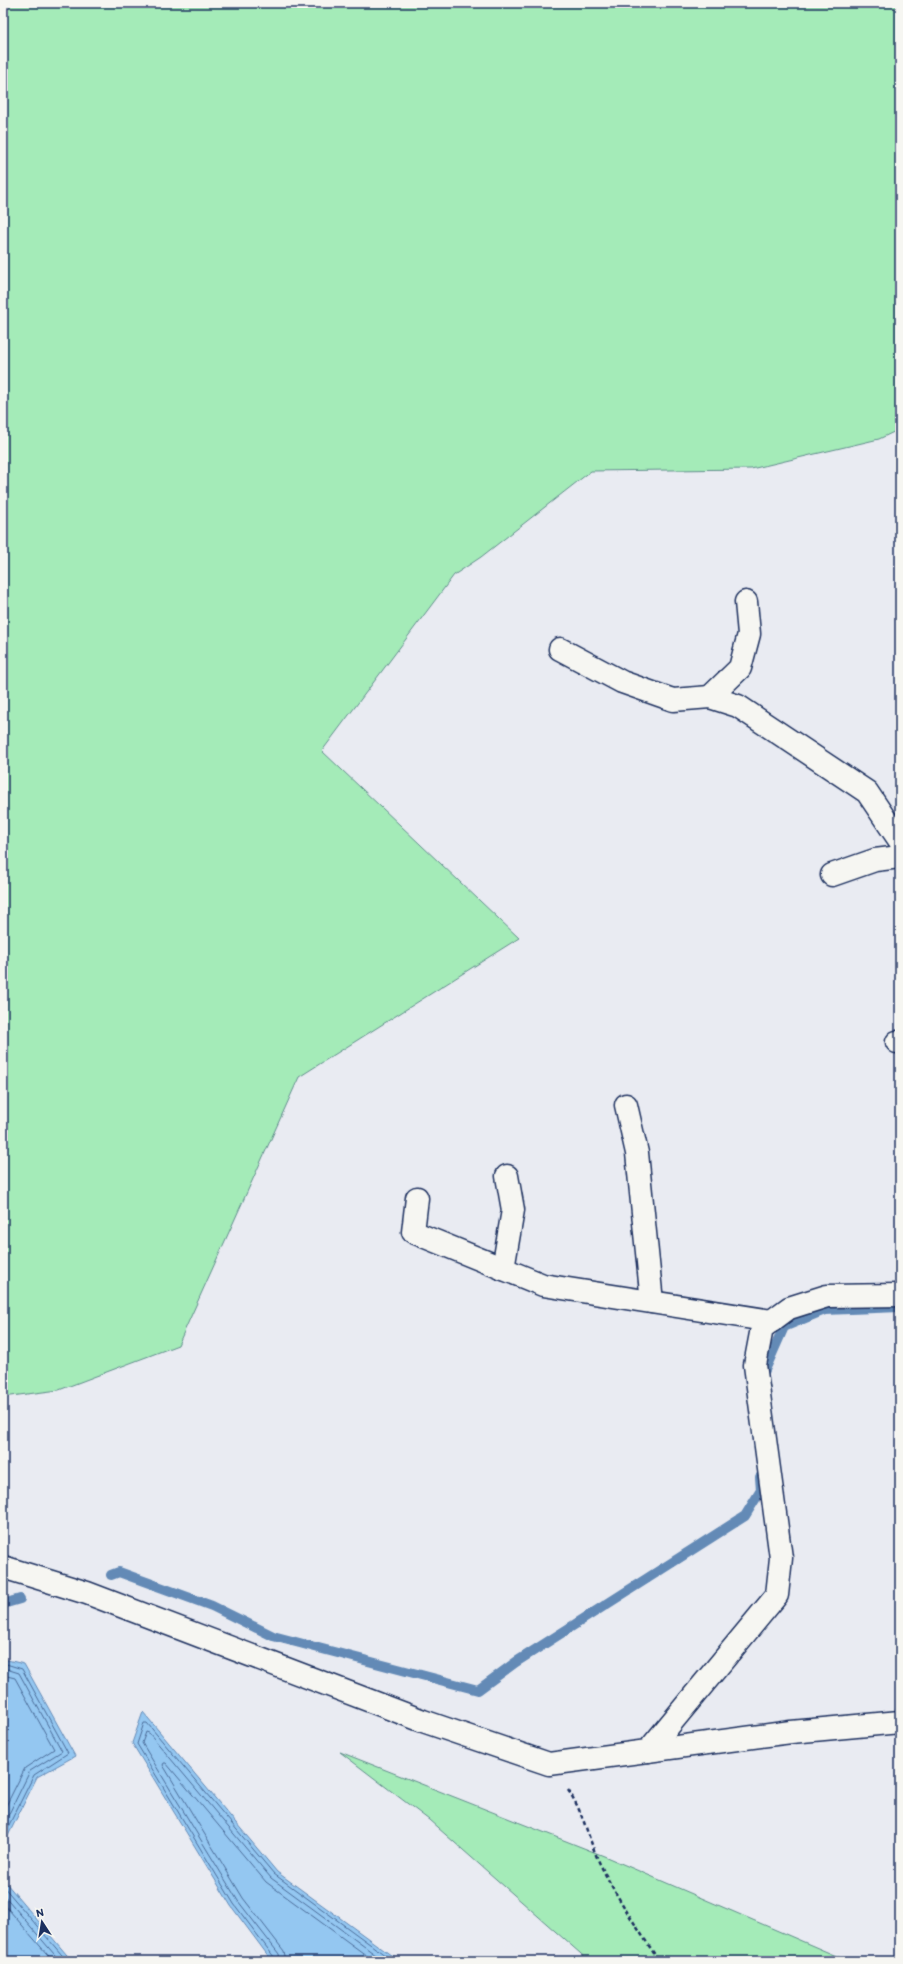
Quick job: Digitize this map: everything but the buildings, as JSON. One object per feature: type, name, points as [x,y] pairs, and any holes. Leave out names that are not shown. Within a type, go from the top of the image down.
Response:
[{"type":"street","points":[[710,697],[740,668],[749,634],[746,602]]},
{"type":"street","points":[[560,649],[622,682],[672,700],[710,697],[738,706],[867,792],[900,841]]},
{"type":"street","points":[[832,874],[875,860],[900,857]]},
{"type":"street","points":[[626,1105],[637,1153],[652,1302]]},
{"type":"street","points":[[503,1268],[513,1210],[507,1176]]},
{"type":"street","points":[[416,1198],[413,1232],[543,1285],[772,1321]]},
{"type":"street","points":[[648,1751],[777,1595],[781,1558],[768,1473],[755,1365],[762,1328],[790,1308],[827,1296],[900,1295]]},
{"type":"street","points":[[3,1567],[95,1596],[423,1722],[549,1764],[791,1732],[900,1722]]},
{"type":"path","points":[[549,1764],[578,1804],[599,1862],[624,1907],[659,1961]]},
{"type":"green space","points":[[3,3],[900,3],[900,429],[879,439],[751,469],[591,471],[481,557],[454,575],[322,751],[519,938],[299,1077],[178,1345],[59,1390],[3,1397]]},
{"type":"green space","points":[[340,1752],[604,1856],[848,1961],[589,1961],[429,1820]]},
{"type":"water","points":[[3,1659],[24,1664],[75,1756],[37,1777],[4,1844],[6,1883],[72,1961],[3,1961]]},
{"type":"water","points":[[143,1712],[277,1872],[399,1961],[272,1961],[231,1906],[132,1743]]},
{"type":"waterway","points":[[761,1379],[784,1327],[825,1310],[900,1307]]},
{"type":"waterway","points":[[111,1575],[119,1572],[212,1606],[273,1636],[478,1690],[516,1662],[745,1516],[761,1490],[760,1477]]},
{"type":"waterway","points":[[3,1604],[20,1599]]}]
